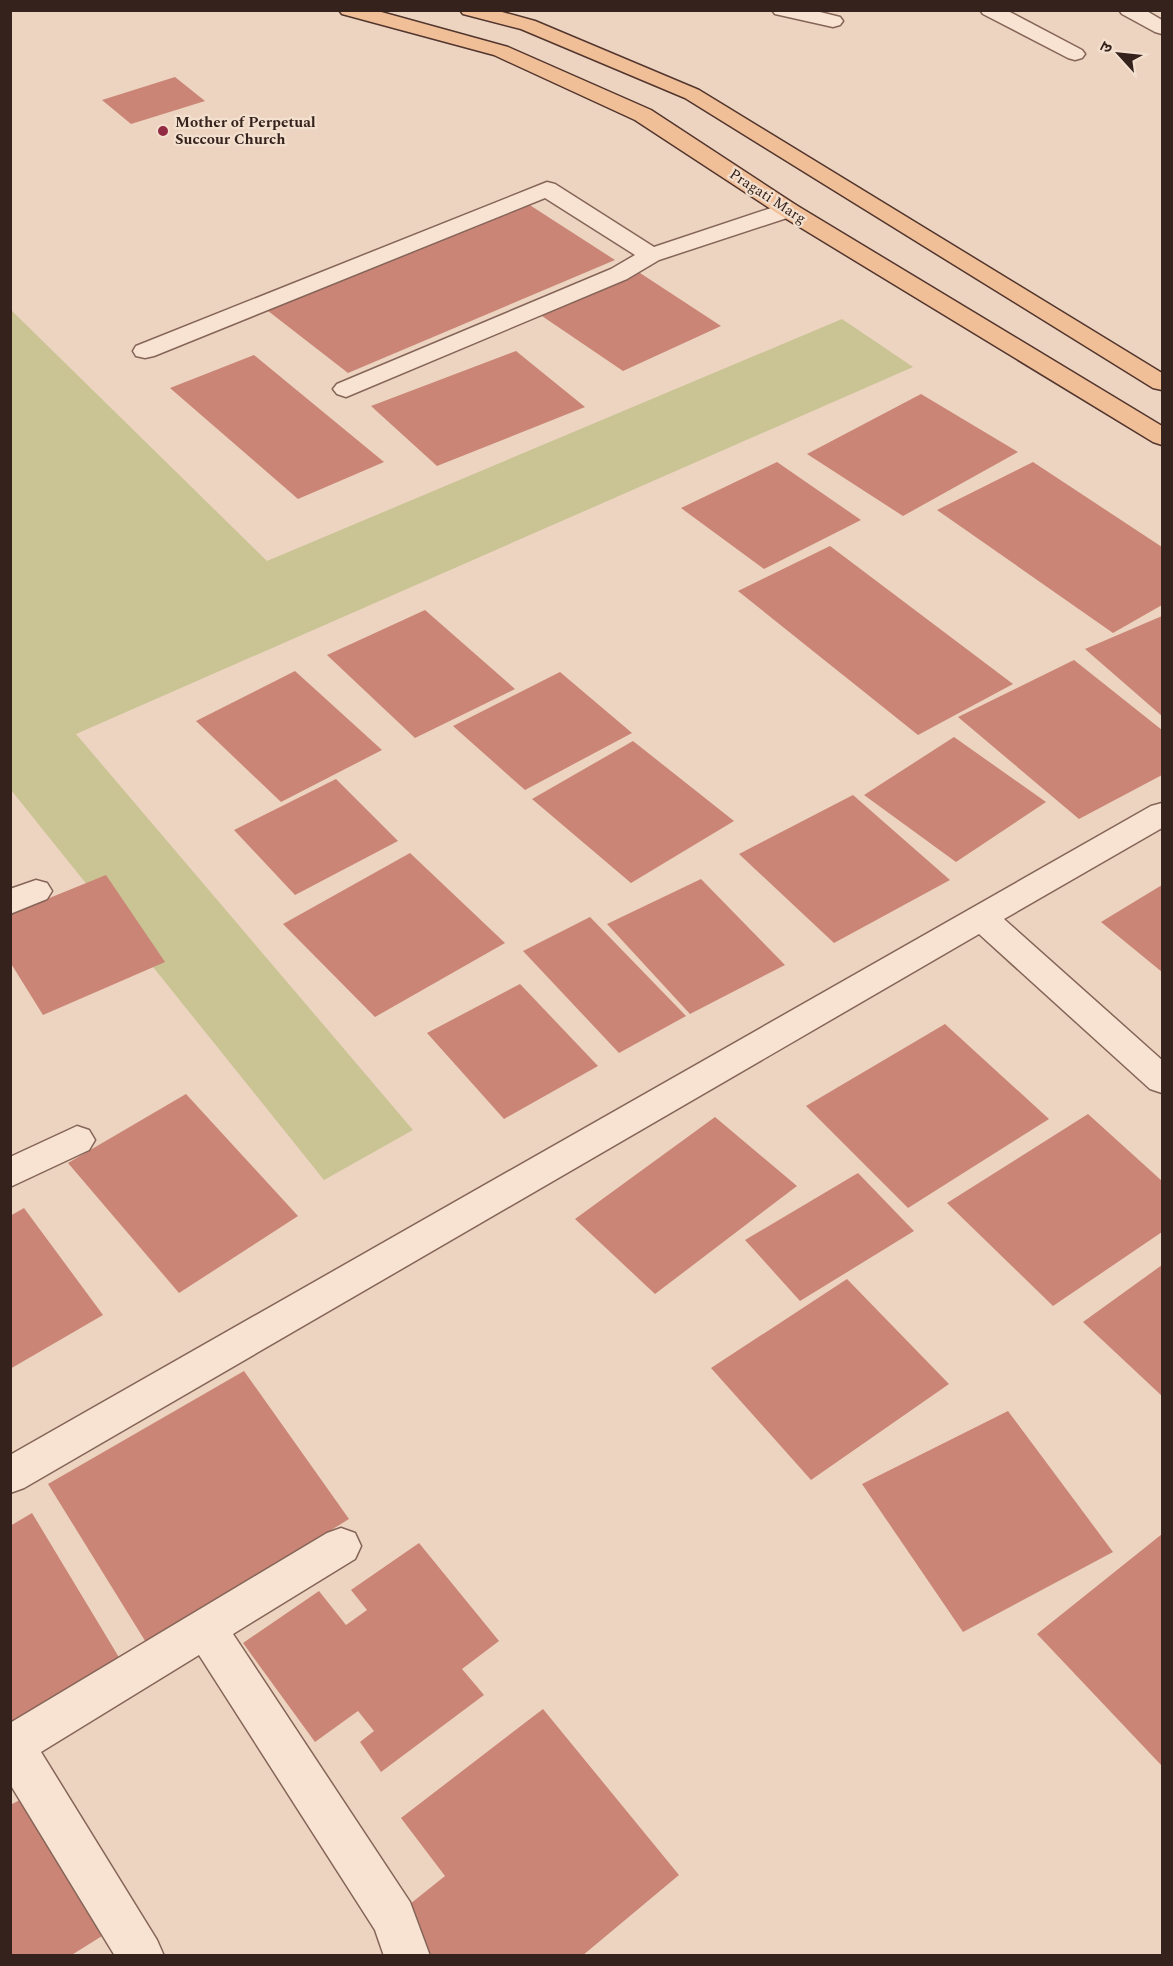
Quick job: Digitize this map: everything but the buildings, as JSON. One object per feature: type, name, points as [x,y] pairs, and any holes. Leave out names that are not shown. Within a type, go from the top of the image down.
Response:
[{"type":"main road","name":"Pragati Marg","points":[[349,10],[501,51],[643,115],[788,210],[1162,437]]},
{"type":"main road","points":[[471,11],[528,25],[692,94],[1162,382]]},
{"type":"street","points":[[782,10],[833,21]]},
{"type":"street","points":[[990,10],[1075,54]]},
{"type":"street","points":[[1129,10],[1162,28]]},
{"type":"street","points":[[145,351],[547,189],[651,255]]},
{"type":"street","points":[[346,389],[618,274],[651,255],[788,210]]},
{"type":"street","points":[[10,1476],[983,919],[1162,814]]},
{"type":"street","points":[[983,919],[1162,1080]]},
{"type":"street","points":[[10,1173],[77,1140]]},
{"type":"street","points":[[141,1956],[11,1747],[341,1546]]},
{"type":"street","points":[[206,1629],[394,1918],[407,1956]]},
{"type":"shaded area","points":[[10,309],[267,561],[842,319],[913,367],[76,734],[413,1130],[324,1180],[11,790]]},
{"type":"place","name":"Mother of Perpetual Succour Church","points":[[163,131]]}]
